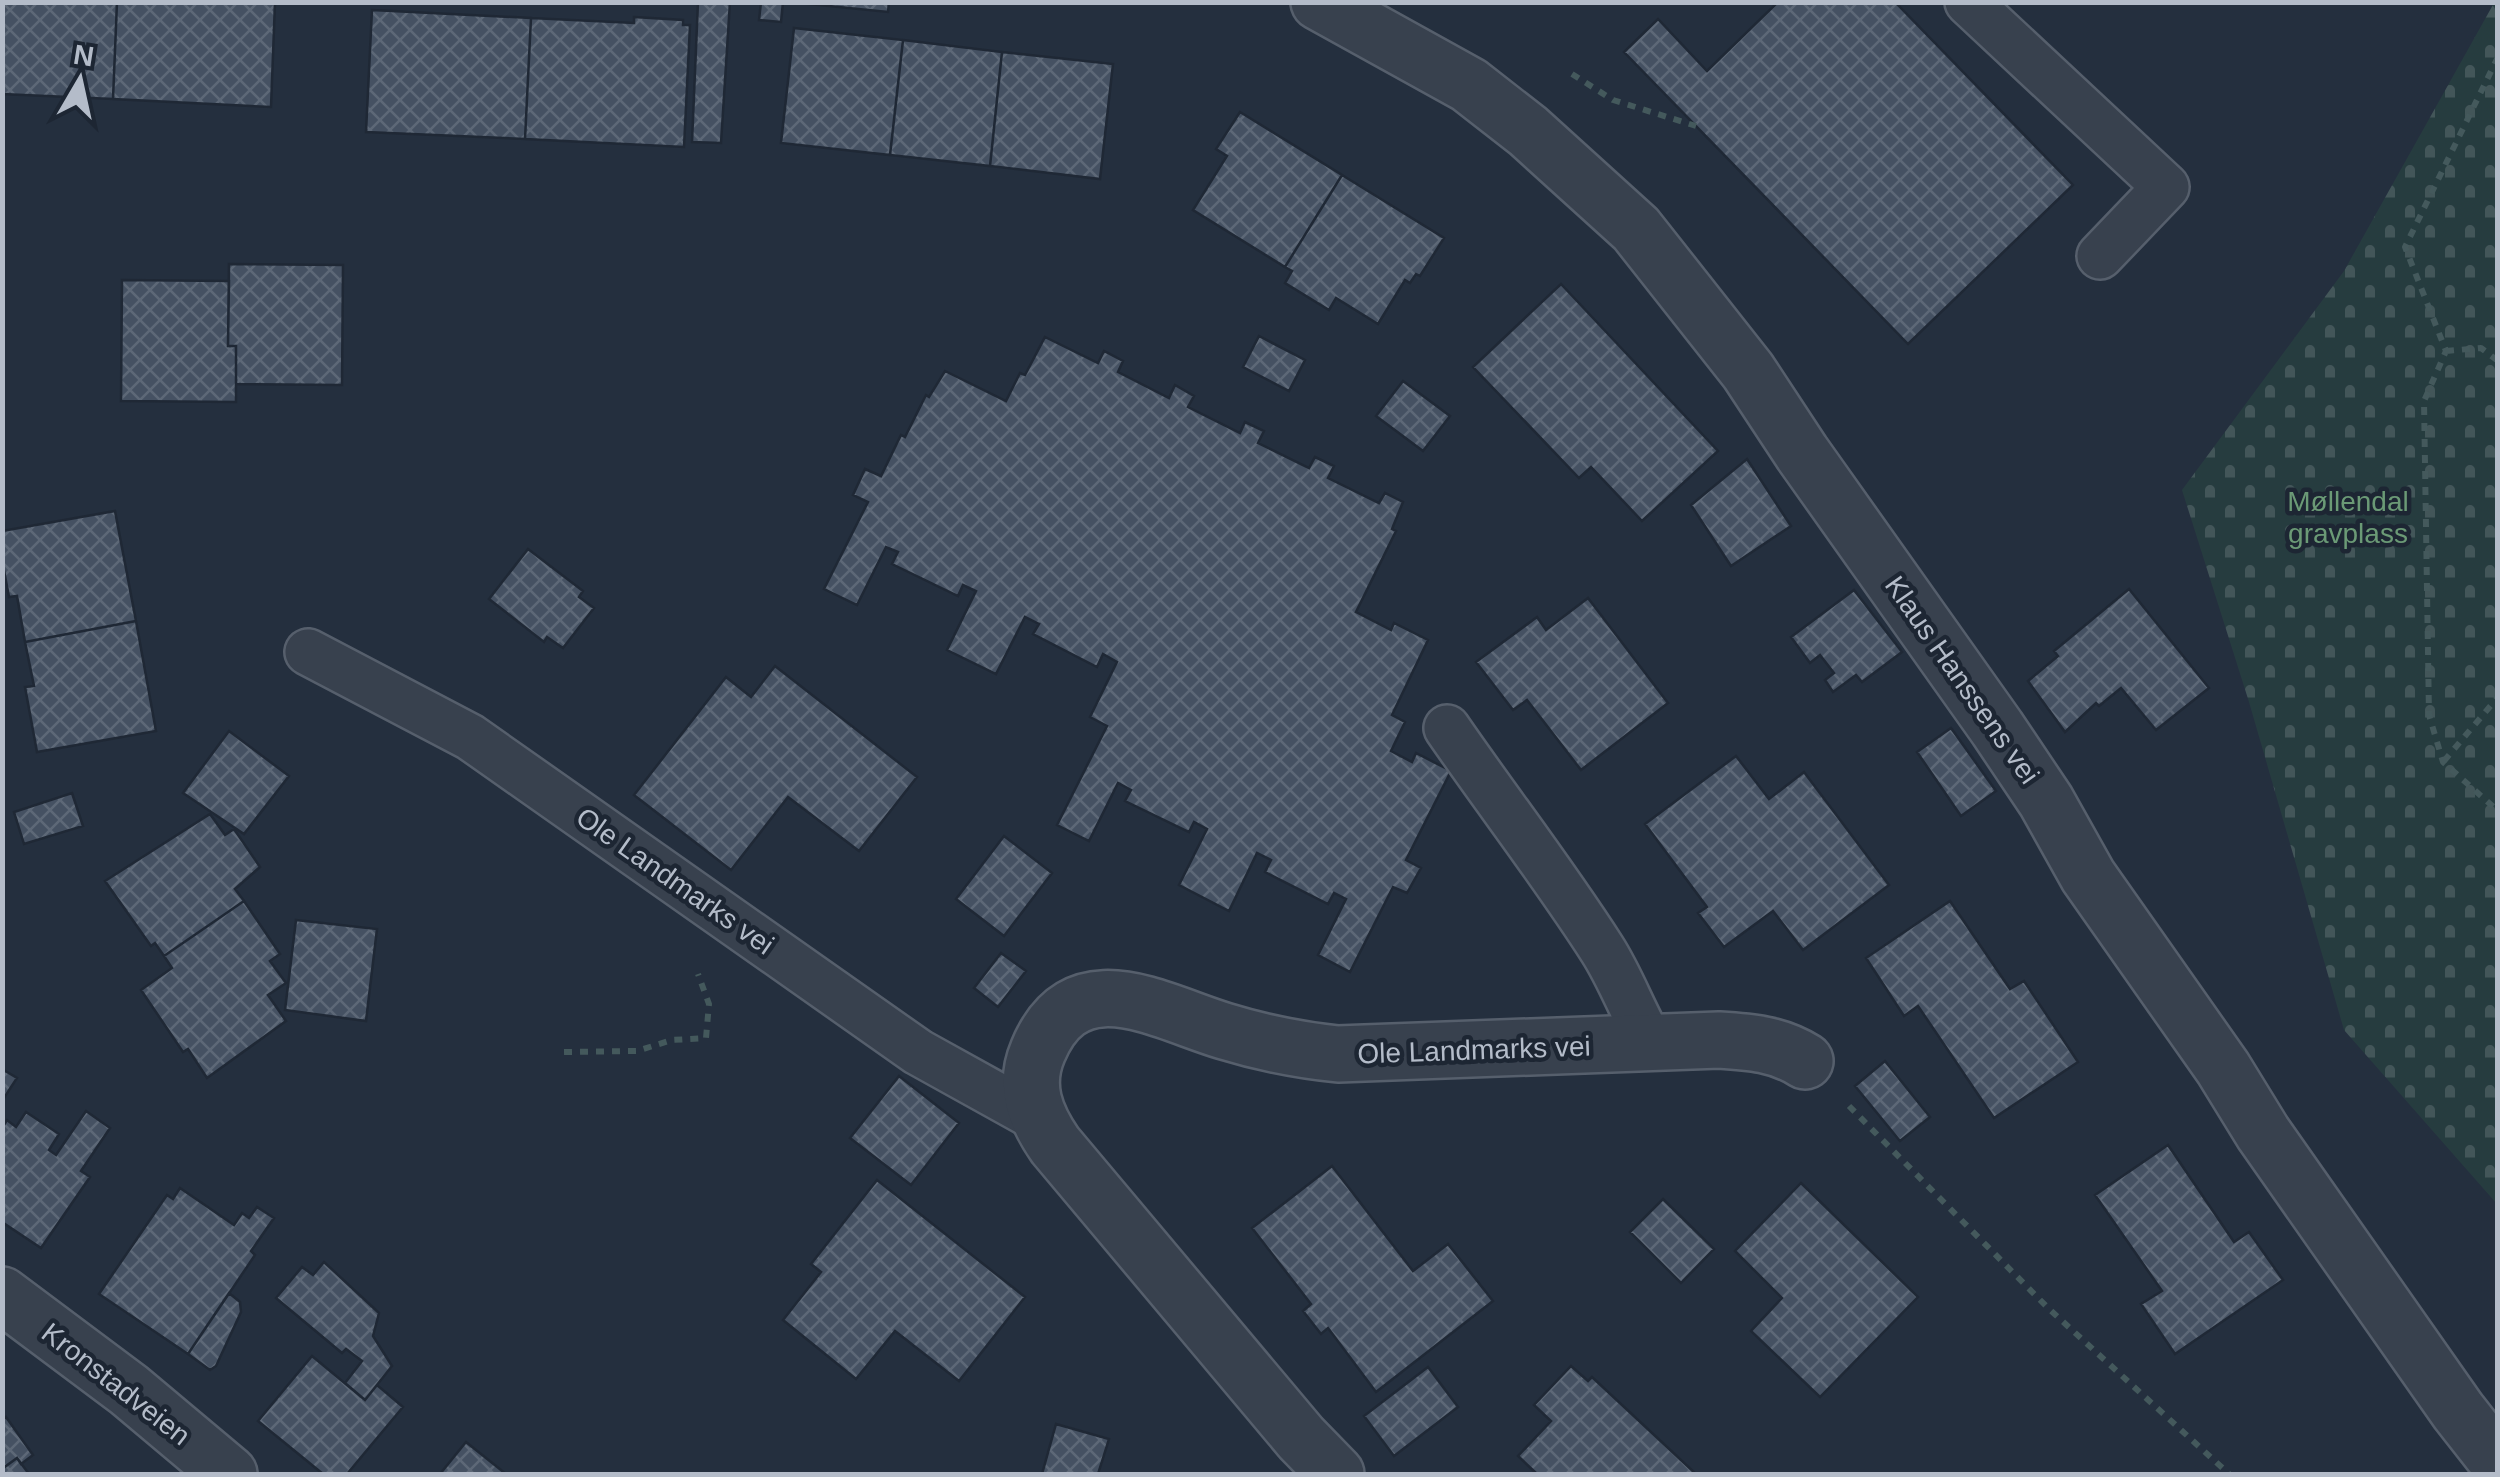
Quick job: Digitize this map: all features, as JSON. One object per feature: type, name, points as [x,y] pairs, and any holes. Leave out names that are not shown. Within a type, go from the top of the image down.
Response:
[{"type":"street","name":"Klaus Hanssens vei","points":[[1319,2],[1469,85],[1528,131],[1636,229],[1748,371],[2036,786],[2088,876],[2263,1133],[2498,1462]]},
{"type":"street","name":"Ole Landmarks vei","points":[[1336,1474],[1080,1174],[1037,1118],[1030,1086],[1035,1057],[1047,1031],[1064,1011],[1087,1001],[1118,998],[1146,1002],[1281,1048],[1338,1054],[1719,1040],[1788,1050],[1806,1062]]},
{"type":"street","name":"Kronstadveien","points":[[2,1295],[129,1390],[229,1474]]},
{"type":"lane","points":[[1968,2],[2166,187],[2100,256]]},
{"type":"lane","name":"Ole Landmarks vei","points":[[308,652],[470,738],[918,1052],[1037,1118]]},
{"type":"lane","points":[[1447,728],[1603,950],[1652,1045]]},
{"type":"path","points":[[2498,57],[2405,248],[2446,351],[2424,401],[2428,715],[2443,762],[2498,812]]},
{"type":"path","points":[[1566,70],[1613,100],[1696,126]]},
{"type":"path","points":[[2446,351],[2480,348],[2498,361]]},
{"type":"path","points":[[2443,762],[2498,697]]},
{"type":"path","points":[[564,1052],[637,1051],[672,1040],[706,1038],[709,1004],[697,972],[688,962]]},
{"type":"path","points":[[1806,1062],[2048,1308],[2228,1474]]},
{"type":"green space","name":"Møllendal gravplass","points":[[2494,3],[2498,3],[2497,1204],[2344,1030],[2249,702],[2182,490],[2344,271]]},
{"type":"building","points":[[2,2],[117,2],[113,99],[2,94]]},
{"type":"building","points":[[117,2],[275,2],[271,107],[113,99]]},
{"type":"building","points":[[698,2],[730,2],[721,143],[692,142]]},
{"type":"building","points":[[761,2],[783,2],[781,22],[759,20]]},
{"type":"building","points":[[789,2],[889,2],[888,12]]},
{"type":"building","points":[[1778,2],[1895,2],[2073,185],[1908,344],[1624,52],[1658,19],[1707,71]]},
{"type":"building","points":[[372,10],[531,18],[525,139],[366,132]]},
{"type":"building","points":[[634,17],[683,20],[683,25],[690,25],[684,147],[525,139],[531,18],[634,23]]},
{"type":"building","points":[[794,28],[903,40],[890,155],[781,143]]},
{"type":"building","points":[[903,40],[1002,52],[990,166],[890,155]]},
{"type":"building","points":[[1002,52],[1113,64],[1100,179],[990,166]]},
{"type":"building","points":[[1240,112],[1342,175],[1285,267],[1193,210],[1227,156],[1216,149]]},
{"type":"building","points":[[1342,175],[1444,238],[1420,276],[1416,274],[1410,283],[1405,280],[1378,324],[1336,298],[1329,310],[1285,283],[1292,271],[1285,267]]},
{"type":"building","points":[[229,264],[343,265],[342,385],[236,384],[236,346],[228,346]]},
{"type":"building","points":[[122,280],[229,281],[228,346],[236,346],[236,402],[121,401]]},
{"type":"building","points":[[1561,284],[1718,451],[1642,521],[1591,467],[1579,478],[1473,367]]},
{"type":"building","points":[[1259,336],[1305,360],[1289,391],[1243,367]]},
{"type":"building","points":[[1045,337],[1098,363],[1104,351],[1123,361],[1118,372],[1169,398],[1175,385],[1194,396],[1188,407],[1240,433],[1245,422],[1264,431],[1258,443],[1309,468],[1315,457],[1334,466],[1328,478],[1379,503],[1385,493],[1403,502],[1392,529],[1396,531],[1356,612],[1391,630],[1394,623],[1428,640],[1392,715],[1405,722],[1391,751],[1412,762],[1416,753],[1451,771],[1406,860],[1421,868],[1407,893],[1393,887],[1350,972],[1318,955],[1346,899],[1334,893],[1328,904],[1265,872],[1271,860],[1257,853],[1229,911],[1179,885],[1207,829],[1194,822],[1189,832],[1125,801],[1131,790],[1118,783],[1089,841],[1057,825],[1107,726],[1090,717],[1117,662],[1103,654],[1097,667],[1033,634],[1039,624],[1025,617],[996,674],[947,650],[976,591],[963,585],[958,596],[892,564],[898,552],[886,547],[857,605],[824,589],[868,502],[853,495],[865,469],[881,476],[901,435],[905,437],[926,395],[929,397],[945,371],[1006,401]]},
{"type":"building","points":[[1403,381],[1450,416],[1423,451],[1376,416]]},
{"type":"building","points":[[1747,459],[1791,526],[1731,566],[1691,505]]},
{"type":"building","points":[[115,511],[136,621],[25,642],[17,596],[9,597],[2,560],[2,531]]},
{"type":"building","points":[[528,549],[583,591],[579,597],[594,608],[563,648],[547,637],[544,642],[489,599]]},
{"type":"building","points":[[2129,589],[2209,688],[2156,730],[2121,688],[2099,706],[2096,703],[2065,732],[2028,681],[2058,656],[2054,651]]},
{"type":"building","points":[[1854,590],[1902,652],[1862,682],[1856,675],[1833,692],[1825,680],[1834,673],[1820,655],[1810,663],[1791,637]]},
{"type":"building","points":[[1588,598],[1668,703],[1581,770],[1527,700],[1513,710],[1476,662],[1537,617],[1546,630]]},
{"type":"building","points":[[136,621],[156,731],[37,752],[25,687],[34,686],[25,642]]},
{"type":"building","points":[[775,666],[917,777],[859,851],[788,797],[731,870],[634,795],[726,677],[751,697]]},
{"type":"building","points":[[1951,728],[1996,791],[1961,816],[1917,752]]},
{"type":"building","points":[[229,731],[289,776],[244,834],[183,793]]},
{"type":"building","points":[[1736,756],[1769,799],[1804,772],[1889,885],[1803,950],[1773,911],[1724,947],[1698,913],[1707,907],[1645,824]]},
{"type":"building","points":[[72,793],[83,826],[24,844],[14,812]]},
{"type":"building","points":[[210,814],[225,835],[234,829],[260,867],[235,889],[244,901],[164,956],[155,943],[151,946],[105,881]]},
{"type":"building","points":[[1004,836],[1052,873],[1004,936],[956,899]]},
{"type":"building","points":[[244,901],[280,954],[270,961],[286,983],[268,995],[286,1021],[207,1078],[188,1049],[183,1052],[141,990],[172,968],[164,956]]},
{"type":"building","points":[[1950,901],[2010,989],[2024,981],[2078,1062],[1994,1118],[1918,1006],[1904,1016],[1866,958]]},
{"type":"building","points":[[296,920],[377,929],[366,1021],[285,1010]]},
{"type":"building","points":[[1001,953],[1026,971],[998,1007],[974,988]]},
{"type":"building","points":[[1885,1061],[1930,1117],[1900,1141],[1855,1086]]},
{"type":"building","points":[[2,1069],[17,1078],[2,1101]]},
{"type":"building","points":[[899,1076],[959,1123],[911,1185],[850,1138]]},
{"type":"building","points":[[86,1111],[110,1128],[81,1171],[90,1177],[41,1248],[2,1222],[2,1128],[7,1120],[16,1127],[26,1112],[59,1134],[49,1150],[56,1155]]},
{"type":"building","points":[[2168,1145],[2234,1242],[2249,1232],[2283,1280],[2175,1354],[2141,1304],[2162,1291],[2095,1195]]},
{"type":"building","points":[[1332,1166],[1413,1271],[1448,1244],[1493,1301],[1376,1392],[1328,1328],[1321,1334],[1303,1311],[1311,1304],[1252,1228]]},
{"type":"building","points":[[877,1180],[1025,1297],[959,1381],[895,1331],[856,1379],[783,1320],[821,1272],[811,1264]]},
{"type":"building","points":[[1801,1183],[1918,1297],[1820,1397],[1751,1331],[1782,1298],[1735,1251]]},
{"type":"building","points":[[180,1188],[234,1225],[242,1213],[249,1218],[257,1207],[274,1218],[251,1251],[255,1255],[188,1354],[99,1294],[167,1195],[173,1199]]},
{"type":"building","points":[[1663,1199],[1714,1249],[1681,1283],[1630,1232]]},
{"type":"building","points":[[324,1262],[379,1313],[373,1336],[392,1366],[365,1400],[345,1383],[362,1361],[346,1349],[342,1353],[276,1298],[302,1267],[313,1275]]},
{"type":"building","points":[[229,1293],[240,1302],[241,1312],[216,1366],[210,1370],[188,1354]]},
{"type":"building","points":[[312,1356],[365,1400],[377,1385],[403,1407],[347,1474],[323,1474],[258,1421]]},
{"type":"building","points":[[1571,1366],[1588,1381],[1592,1377],[1696,1474],[1537,1474],[1518,1456],[1551,1421],[1534,1405]]},
{"type":"building","points":[[1428,1367],[1458,1407],[1394,1456],[1364,1416]]},
{"type":"building","points":[[6,1417],[33,1455],[21,1464],[17,1458],[2,1469],[2,1420]]},
{"type":"building","points":[[1056,1424],[1109,1439],[1098,1474],[1042,1474]]},
{"type":"building","points":[[466,1442],[506,1474],[440,1474]]},
{"type":"building","points":[[17,1458],[29,1474],[2,1474],[2,1469]]}]
